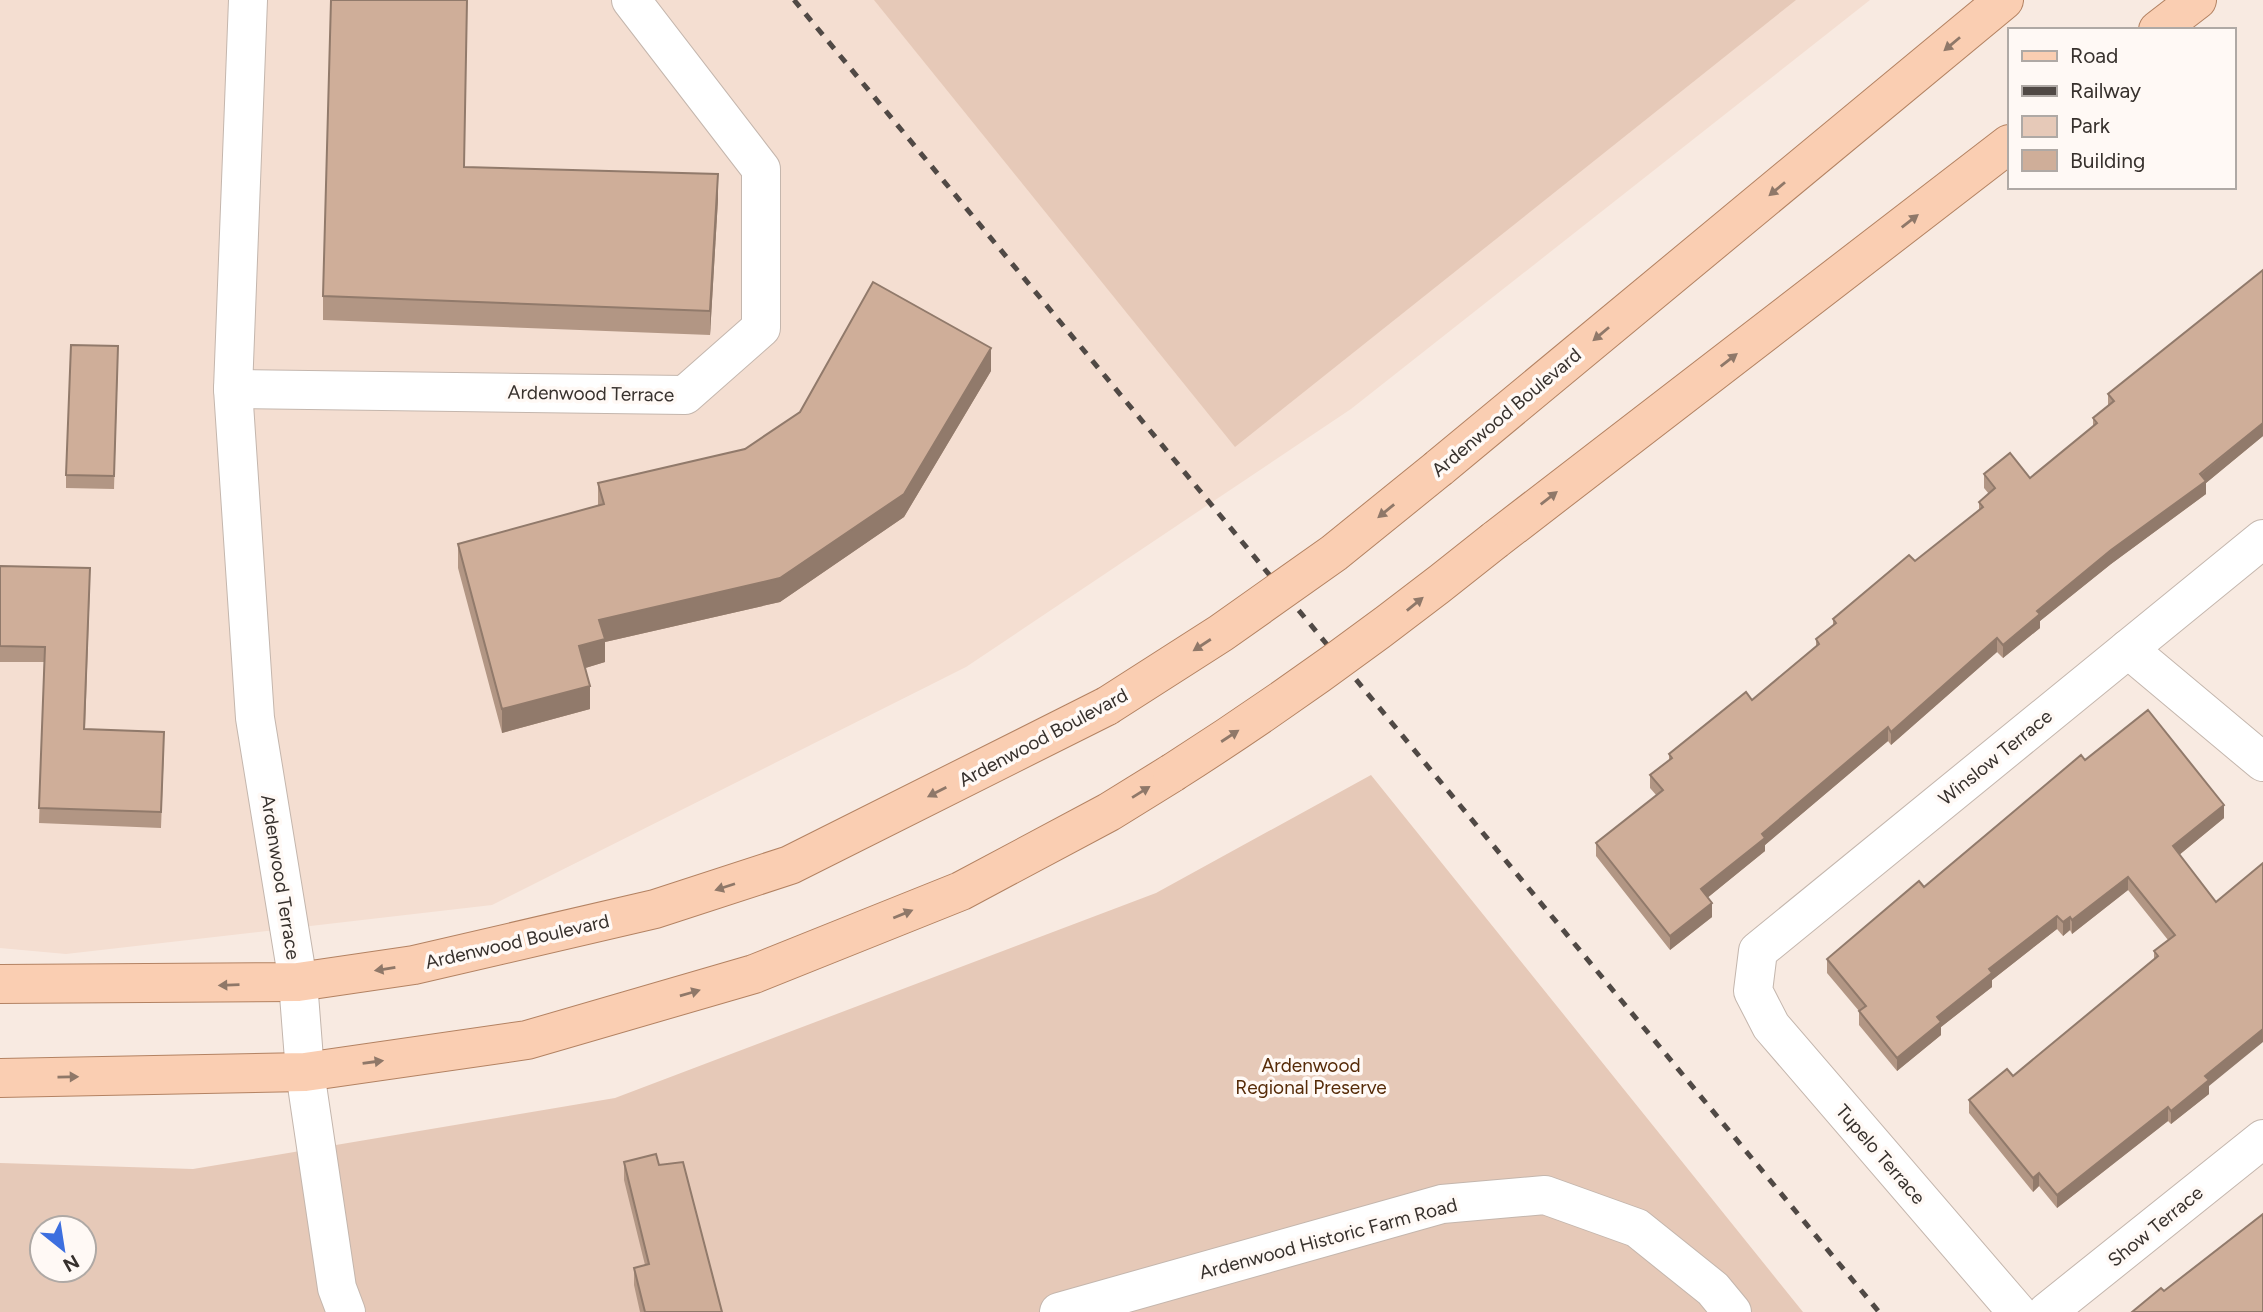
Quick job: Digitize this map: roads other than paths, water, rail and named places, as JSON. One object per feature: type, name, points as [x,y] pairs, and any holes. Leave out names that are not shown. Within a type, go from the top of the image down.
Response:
[{"type":"main road","name":"Ardenwood Boulevard","points":[[0,984],[298,982],[414,965],[655,909],[790,865],[1107,706],[1221,633],[1334,553],[2004,0]]},
{"type":"main road","points":[[2161,28],[2197,0]]},
{"type":"main road","points":[[0,1078],[306,1072],[527,1040],[754,974],[961,891],[1110,812],[1292,696],[1398,618],[1495,540],[2008,145]]},
{"type":"street","name":"Ardenwood Terrace","points":[[248,0],[233,389],[255,718],[298,982],[306,1072]]},
{"type":"street","name":"Ardenwood Terrace","points":[[233,389],[685,395],[761,328],[761,169],[631,0]]},
{"type":"street","name":"Winslow Terrace","points":[[1753,991],[1758,951],[2263,539]]},
{"type":"street","points":[[2128,649],[2263,762]]},
{"type":"street","name":"Tupelo Terrace","points":[[1753,991],[1771,1026],[2017,1312]]},
{"type":"street","points":[[306,1072],[337,1288],[346,1312]]},
{"type":"street","name":"Show Terrace","points":[[2047,1312],[2263,1139]]},
{"type":"street","name":"Ardenwood Historic Farm Road","points":[[1059,1312],[1442,1203],[1545,1195],[1637,1228],[1713,1289],[1732,1312]]},
{"type":"railway","points":[[794,0],[1879,1312]]},
{"type":"park label","name":"Ardenwood Regional Preserve","points":[[1311,1076]]}]
